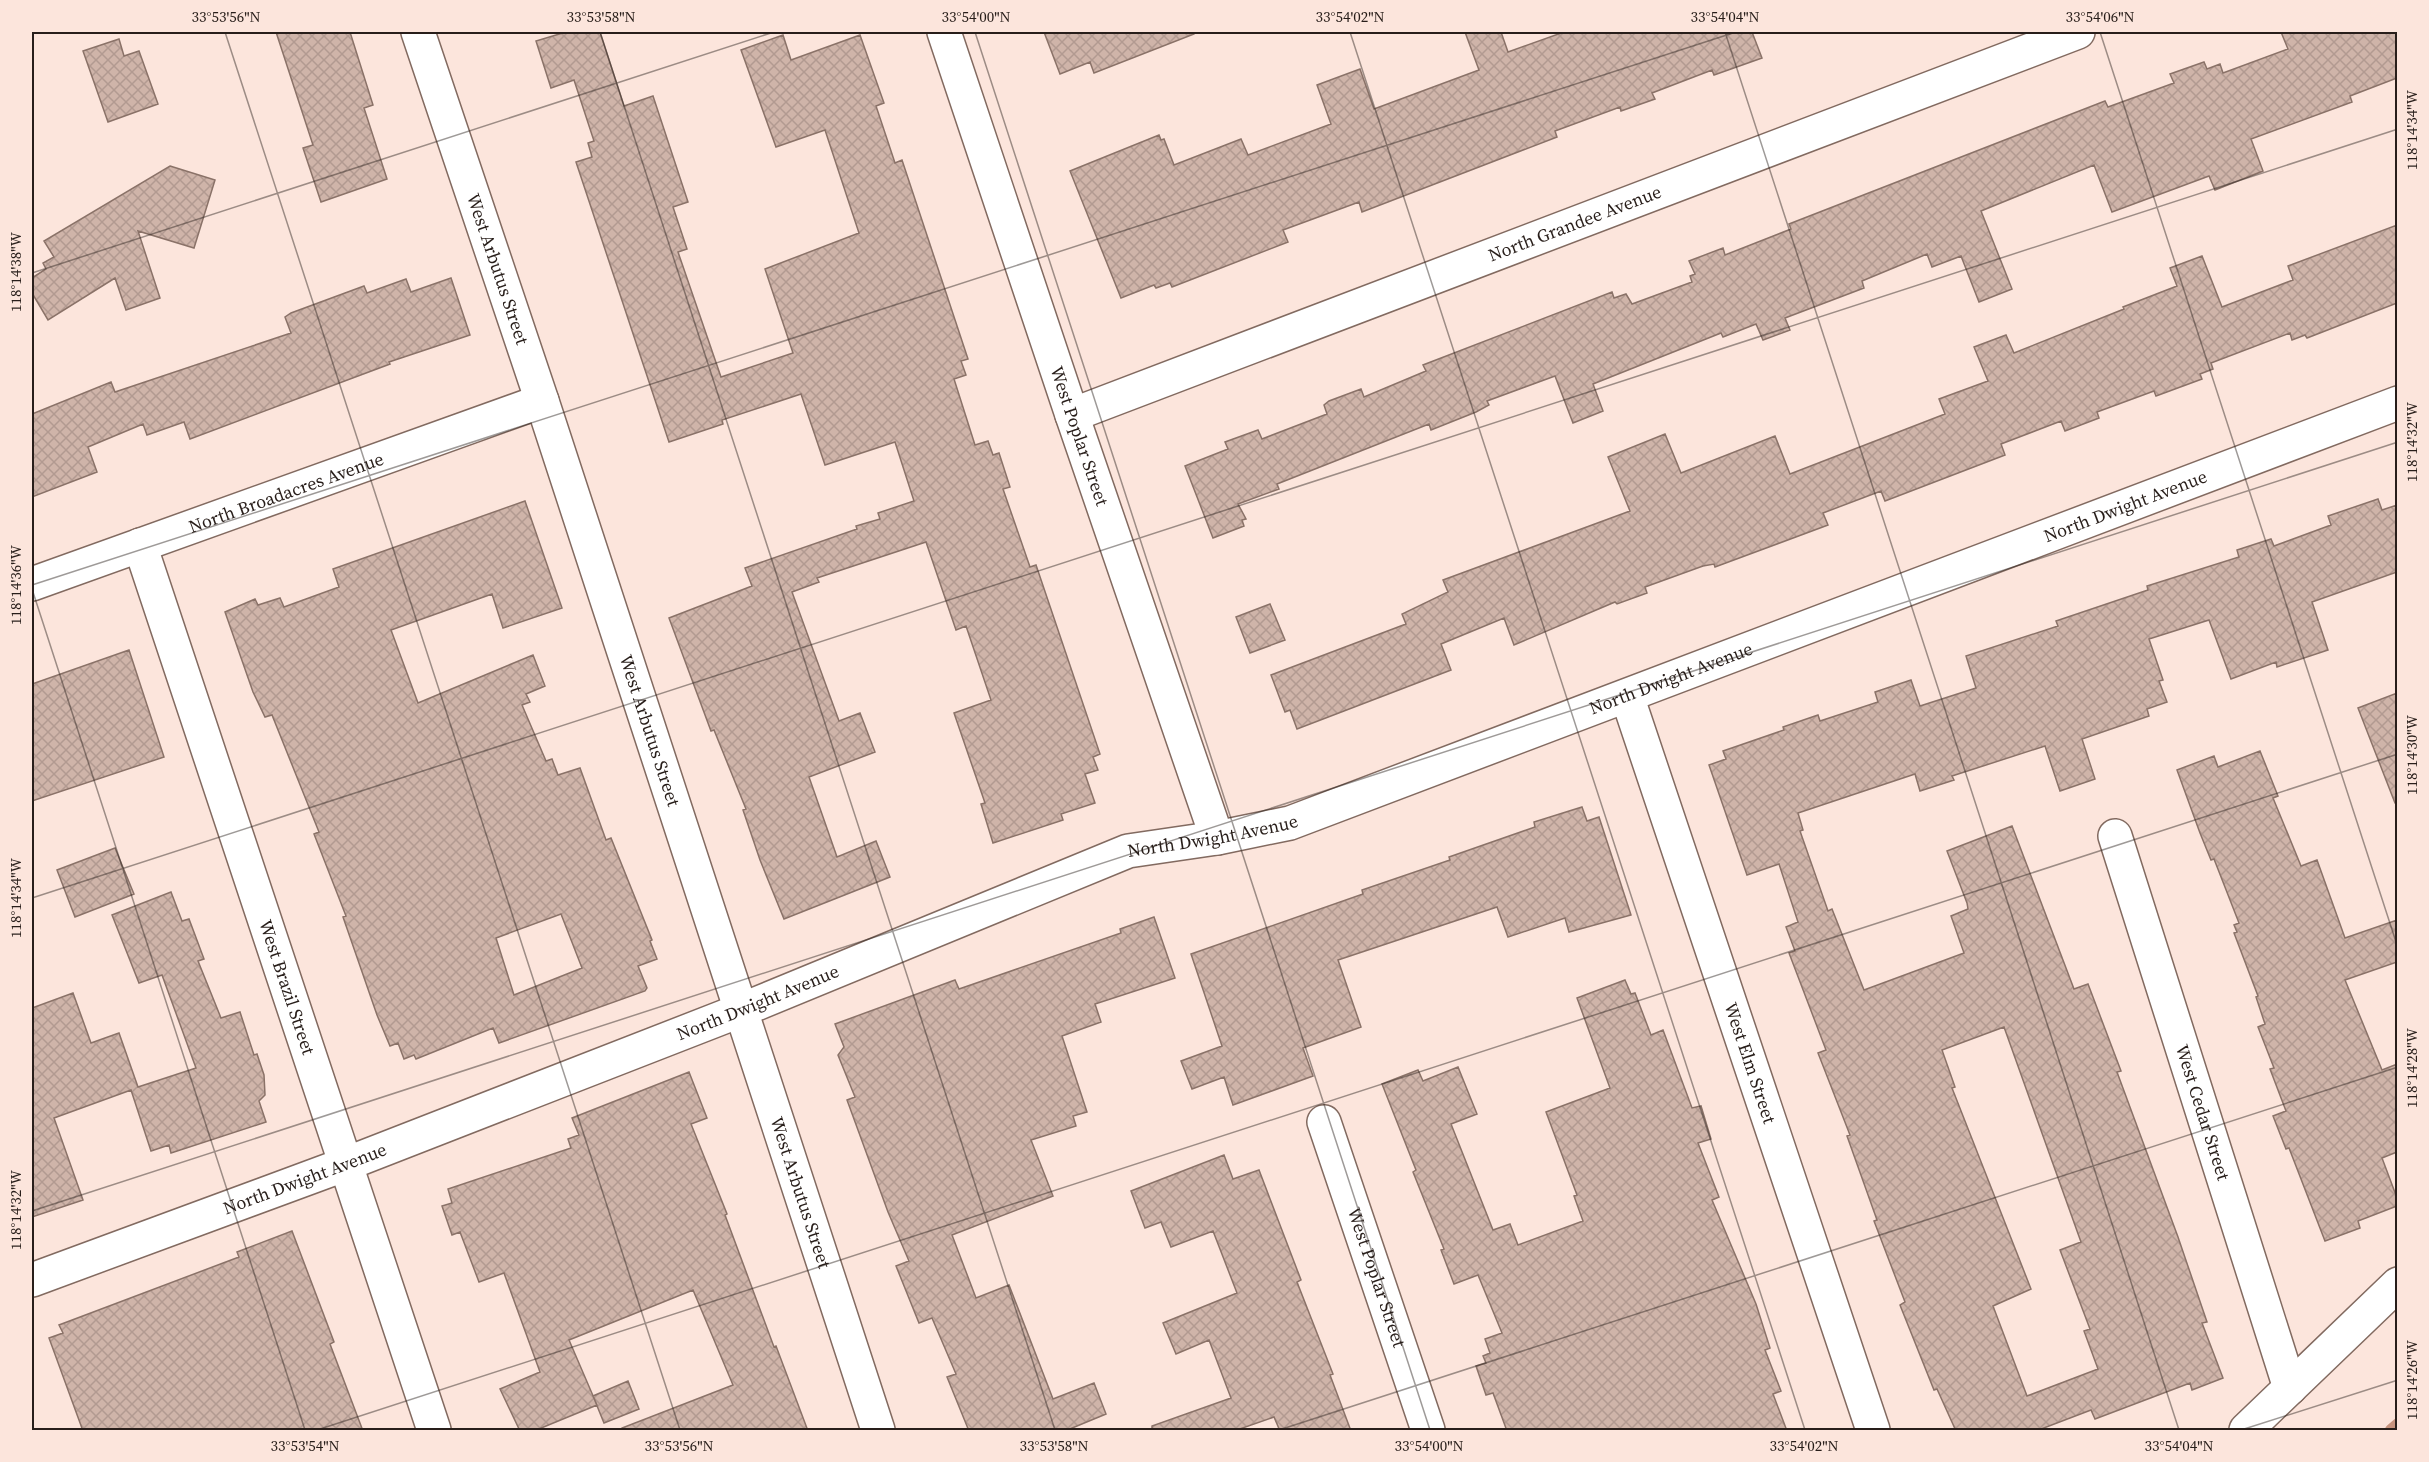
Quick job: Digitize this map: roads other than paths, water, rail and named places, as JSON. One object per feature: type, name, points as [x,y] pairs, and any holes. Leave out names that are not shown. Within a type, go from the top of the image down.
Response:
[{"type":"street","name":"West Arbutus Street","points":[[418,32],[542,401],[739,1011],[878,1431]]},
{"type":"street","name":"West Poplar Street","points":[[944,32],[1072,415],[1218,838]]},
{"type":"street","name":"North Grandee Avenue","points":[[1072,415],[2078,32]]},
{"type":"street","name":"North Broadacres Avenue","points":[[32,584],[542,401]]},
{"type":"street","name":"North Dwight Avenue","points":[[32,1280],[346,1164],[739,1011],[1128,850],[1218,838],[1290,823],[1628,696],[1940,574],[2397,403]]},
{"type":"street","name":"West Brazil Street","points":[[140,545],[434,1431]]},
{"type":"street","name":"West Elm Street","points":[[1628,696],[1873,1431]]},
{"type":"street","name":"West Cedar Street","points":[[2115,836],[2290,1388]]},
{"type":"street","name":"West Poplar Street","points":[[1324,1122],[1428,1431]]},
{"type":"street","points":[[2246,1431],[2397,1284]]},
{"type":"waterway","points":[[2391,1430],[2398,1424]]}]
